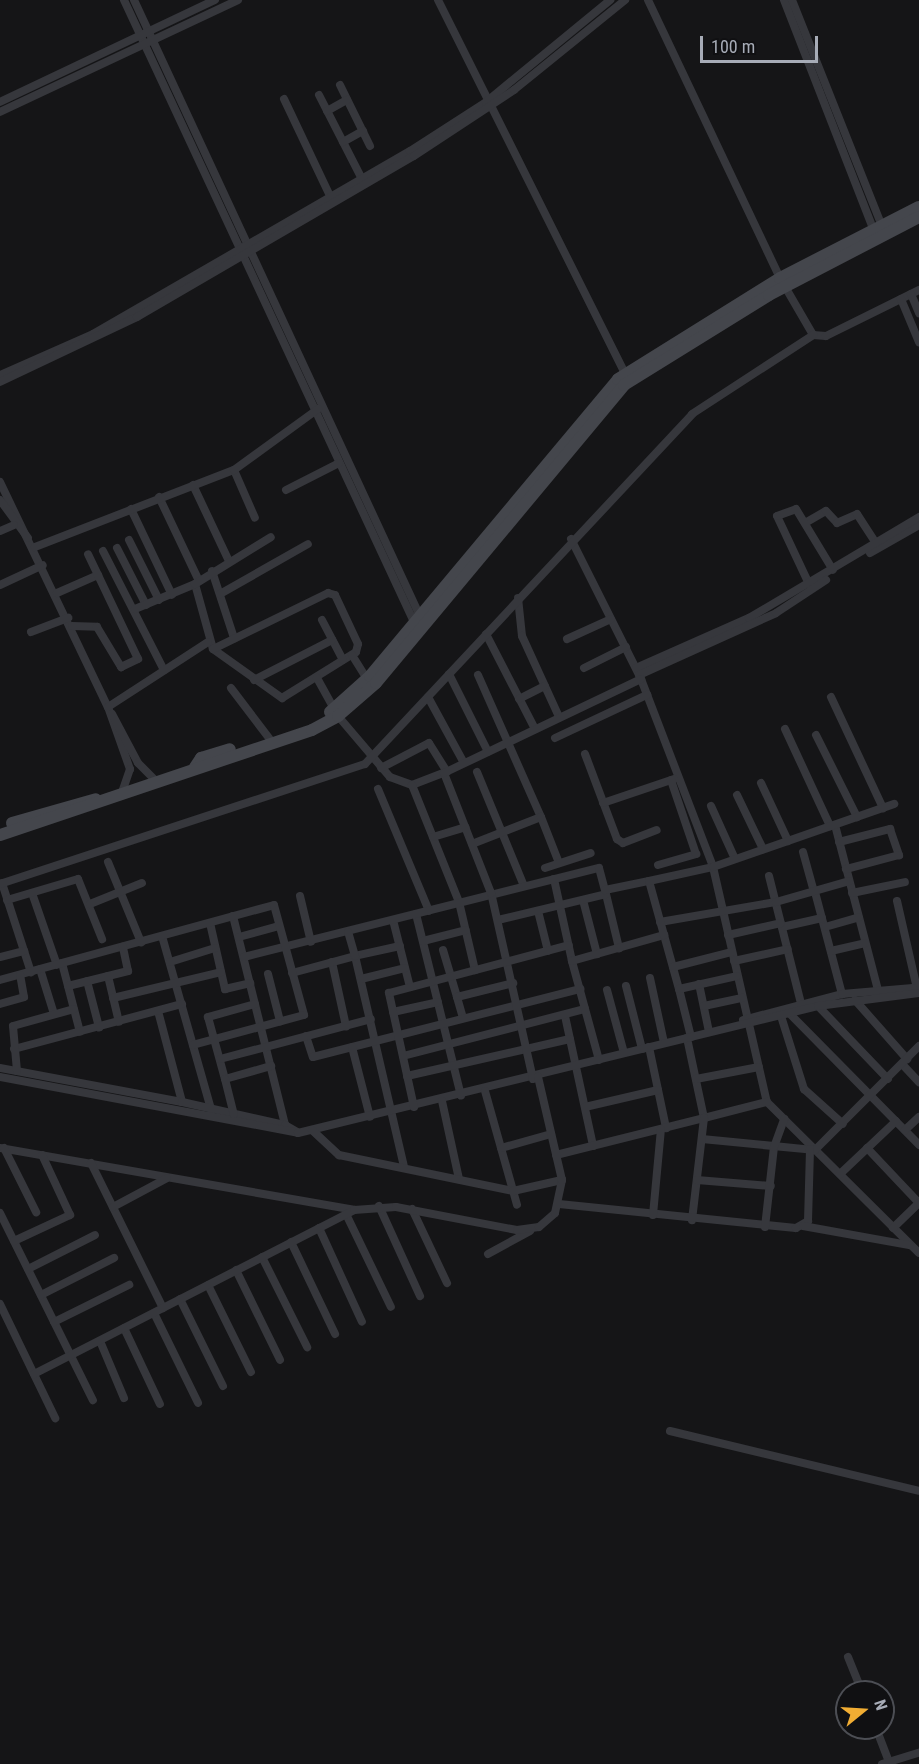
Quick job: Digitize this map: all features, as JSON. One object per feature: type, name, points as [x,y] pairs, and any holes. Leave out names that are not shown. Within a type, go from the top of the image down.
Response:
[{"type":"main road","points":[[880,233],[919,207]]},
{"type":"main road","points":[[195,767],[201,759],[269,738],[336,713],[625,373],[782,283],[880,233],[919,217]]},
{"type":"main road","points":[[0,835],[155,780],[312,730],[376,683],[624,385],[782,283]]},
{"type":"main road","points":[[0,826],[76,801],[106,798]]},
{"type":"street","points":[[124,0],[144,33]]},
{"type":"street","points":[[134,0],[144,33],[240,251],[339,463],[416,618]]},
{"type":"street","points":[[0,102],[215,0]]},
{"type":"street","points":[[0,112],[238,0]]},
{"type":"street","points":[[438,0],[488,105],[625,373]]},
{"type":"street","points":[[488,105],[610,0]]},
{"type":"street","points":[[0,375],[93,334],[363,182],[488,105],[626,0]]},
{"type":"street","points":[[648,0],[782,283],[813,335]]},
{"type":"street","points":[[784,0],[880,233]]},
{"type":"street","points":[[792,0],[880,233]]},
{"type":"street","points":[[148,42],[249,246],[416,618]]},
{"type":"street","points":[[340,85],[370,146]]},
{"type":"street","points":[[320,95],[363,182]]},
{"type":"street","points":[[284,99],[331,198]]},
{"type":"street","points":[[327,111],[347,100]]},
{"type":"street","points":[[343,142],[363,131]]},
{"type":"street","points":[[249,246],[363,182]]},
{"type":"street","points":[[0,382],[79,348],[240,251]]},
{"type":"street","points":[[31,972],[1,884],[342,775],[372,756],[571,539],[693,414],[813,335],[826,336],[915,292],[919,313]]},
{"type":"street","points":[[901,299],[919,342]]},
{"type":"street","points":[[33,544],[234,471],[322,406]]},
{"type":"street","points":[[286,490],[339,463]]},
{"type":"street","points":[[234,471],[255,518]]},
{"type":"street","points":[[0,482],[57,593],[109,709],[138,763],[155,780]]},
{"type":"street","points":[[193,485],[228,560]]},
{"type":"street","points":[[109,709],[164,670],[211,645],[234,638],[331,593],[358,644],[352,655],[282,698],[254,680],[211,645],[197,582],[159,497]]},
{"type":"street","points":[[0,500],[14,525],[33,544]]},
{"type":"street","points":[[809,584],[776,520],[792,508],[805,523],[833,570]]},
{"type":"street","points":[[130,510],[172,595]]},
{"type":"street","points":[[805,523],[826,511],[837,523],[857,514],[876,543]]},
{"type":"street","points":[[412,785],[464,764],[559,717],[809,584],[919,517]]},
{"type":"street","points":[[0,531],[14,525]]},
{"type":"street","points":[[639,674],[776,613],[919,525]]},
{"type":"street","points":[[135,609],[172,595],[197,582],[228,560],[271,537]]},
{"type":"street","points":[[571,539],[639,674],[675,779],[695,856],[658,865]]},
{"type":"street","points":[[129,540],[159,600]]},
{"type":"street","points":[[220,594],[308,544]]},
{"type":"street","points":[[117,548],[146,605]]},
{"type":"street","points":[[103,551],[135,609],[164,670]]},
{"type":"street","points":[[31,632],[70,622],[97,627],[121,667],[138,659],[88,554]]},
{"type":"street","points":[[0,585],[43,565]]},
{"type":"street","points":[[212,571],[234,638]]},
{"type":"street","points":[[57,593],[98,575]]},
{"type":"street","points":[[518,598],[523,611],[519,629],[559,717]]},
{"type":"street","points":[[567,639],[611,619]]},
{"type":"street","points":[[322,620],[343,660]]},
{"type":"street","points":[[486,634],[535,729]]},
{"type":"street","points":[[254,680],[332,640]]},
{"type":"street","points":[[584,668],[626,647]]},
{"type":"street","points":[[352,655],[367,679]]},
{"type":"street","points":[[449,674],[488,752]]},
{"type":"street","points":[[478,675],[511,740],[559,863]]},
{"type":"street","points":[[316,678],[336,713],[381,768],[412,785],[459,902],[476,970]]},
{"type":"street","points":[[519,699],[545,687]]},
{"type":"street","points":[[231,688],[269,738]]},
{"type":"street","points":[[555,738],[647,695]]},
{"type":"street","points":[[831,696],[883,808]]},
{"type":"street","points":[[428,697],[464,764]]},
{"type":"street","points":[[109,709],[130,769],[122,792]]},
{"type":"street","points":[[785,729],[839,842],[878,990]]},
{"type":"street","points":[[816,735],[857,817]]},
{"type":"street","points":[[381,768],[429,743],[446,772],[491,893],[527,1048],[562,1180],[559,1204],[530,1231],[488,1254]]},
{"type":"street","points":[[585,754],[620,842],[657,830]]},
{"type":"street","points":[[477,772],[524,886]]},
{"type":"street","points":[[603,802],[675,779]]},
{"type":"street","points":[[675,779],[713,867],[767,1102],[812,1150],[840,1174],[919,1254]]},
{"type":"street","points":[[761,783],[788,841]]},
{"type":"street","points":[[378,789],[429,911]]},
{"type":"street","points":[[737,795],[763,849]]},
{"type":"street","points":[[498,920],[713,867],[894,804]]},
{"type":"street","points":[[711,806],[735,859]]},
{"type":"street","points":[[472,844],[541,817]]},
{"type":"street","points":[[433,837],[465,827]]},
{"type":"street","points":[[839,842],[891,830],[899,855],[846,869]]},
{"type":"street","points":[[803,852],[842,994]]},
{"type":"street","points":[[545,868],[591,853]]},
{"type":"street","points":[[108,862],[141,942]]},
{"type":"street","points":[[244,957],[393,921],[491,893],[599,868],[619,948]]},
{"type":"street","points":[[769,876],[802,1007]]},
{"type":"street","points":[[7,900],[78,879],[90,904],[102,939]]},
{"type":"street","points":[[554,879],[572,961],[599,1060]]},
{"type":"street","points":[[649,881],[679,989],[704,1118],[692,1220]]},
{"type":"street","points":[[660,922],[776,902],[849,881]]},
{"type":"street","points":[[852,893],[904,882]]},
{"type":"street","points":[[90,904],[142,883]]},
{"type":"street","points":[[32,893],[68,986],[80,1032]]},
{"type":"street","points":[[300,896],[311,942]]},
{"type":"street","points":[[583,900],[597,954]]},
{"type":"street","points":[[897,901],[918,990]]},
{"type":"street","points":[[0,980],[274,906],[303,1015],[193,1045]]},
{"type":"street","points":[[538,911],[548,951]]},
{"type":"street","points":[[416,914],[461,1096]]},
{"type":"street","points":[[233,916],[285,1125]]},
{"type":"street","points":[[728,935],[782,925],[859,917]]},
{"type":"street","points":[[393,921],[410,987]]},
{"type":"street","points":[[210,923],[225,989],[250,983]]},
{"type":"street","points":[[238,937],[279,926]]},
{"type":"street","points":[[423,941],[466,930]]},
{"type":"street","points":[[348,932],[394,1112],[404,1167]]},
{"type":"street","points":[[572,961],[664,935]]},
{"type":"street","points":[[162,936],[211,1109]]},
{"type":"street","points":[[831,951],[865,943]]},
{"type":"street","points":[[414,1107],[389,993],[569,945]]},
{"type":"street","points":[[292,973],[399,946]]},
{"type":"street","points":[[68,986],[128,971],[123,947]]},
{"type":"street","points":[[170,962],[215,948]]},
{"type":"street","points":[[734,961],[788,949]]},
{"type":"street","points":[[443,950],[464,1018]]},
{"type":"street","points":[[0,957],[24,951]]},
{"type":"street","points":[[673,967],[732,952]]},
{"type":"street","points":[[332,962],[346,1026]]},
{"type":"street","points":[[361,980],[405,968]]},
{"type":"street","points":[[40,969],[54,1014]]},
{"type":"street","points":[[114,998],[221,972]]},
{"type":"street","points":[[268,974],[280,1022]]},
{"type":"street","points":[[0,1004],[24,996],[20,975]]},
{"type":"street","points":[[108,976],[119,1022]]},
{"type":"street","points":[[679,989],[737,976]]},
{"type":"street","points":[[651,978],[664,1043]]},
{"type":"street","points":[[87,981],[99,1027]]},
{"type":"street","points":[[458,997],[513,983]]},
{"type":"street","points":[[699,984],[709,1032]]},
{"type":"street","points":[[626,986],[658,1090],[664,1129],[653,1215]]},
{"type":"street","points":[[306,1036],[313,1058],[580,989]]},
{"type":"street","points":[[607,990],[624,1053]]},
{"type":"street","points":[[0,1077],[298,1133],[536,1078],[802,1007],[842,994],[878,990],[918,990]]},
{"type":"street","points":[[748,1021],[790,1014],[802,1007],[918,990]]},
{"type":"street","points":[[704,1006],[742,998]]},
{"type":"street","points":[[855,1000],[919,1082]]},
{"type":"street","points":[[393,1012],[438,1002]]},
{"type":"street","points":[[14,1049],[182,1004]]},
{"type":"street","points":[[234,1114],[208,1017],[255,1004]]},
{"type":"street","points":[[818,1006],[888,1079]]},
{"type":"street","points":[[17,1071],[13,1026],[74,1009]]},
{"type":"street","points":[[403,1056],[585,1009]]},
{"type":"street","points":[[158,1011],[182,1102]]},
{"type":"street","points":[[790,1014],[919,1145]]},
{"type":"street","points":[[565,1016],[593,1146]]},
{"type":"street","points":[[781,1016],[804,1089],[843,1124]]},
{"type":"street","points":[[220,1059],[371,1019]]},
{"type":"street","points":[[407,1076],[570,1039]]},
{"type":"street","points":[[702,1139],[812,1150],[843,1124],[919,1046]]},
{"type":"street","points":[[352,1047],[369,1117]]},
{"type":"street","points":[[225,1078],[271,1066]]},
{"type":"street","points":[[696,1079],[759,1067]]},
{"type":"street","points":[[0,1068],[182,1102],[285,1125],[298,1133]]},
{"type":"street","points":[[585,1107],[658,1090]]},
{"type":"street","points":[[485,1091],[517,1205]]},
{"type":"street","points":[[442,1101],[459,1179]]},
{"type":"street","points":[[556,1155],[767,1102]]},
{"type":"street","points":[[905,1130],[919,1117]]},
{"type":"street","points":[[765,1227],[774,1147],[784,1119]]},
{"type":"street","points":[[840,1174],[896,1121]]},
{"type":"street","points":[[312,1130],[339,1155],[513,1191],[562,1180]]},
{"type":"street","points":[[501,1148],[551,1134]]},
{"type":"street","points":[[2,1148],[350,1212]]},
{"type":"street","points":[[2,1148],[36,1212]]},
{"type":"street","points":[[867,1148],[919,1203],[893,1228]]},
{"type":"street","points":[[803,1226],[808,1221],[812,1150]]},
{"type":"street","points":[[14,1240],[70,1215],[42,1155]]},
{"type":"street","points":[[91,1163],[163,1308]]},
{"type":"street","points":[[113,1207],[167,1177]]},
{"type":"street","points":[[697,1180],[771,1186]]},
{"type":"street","points":[[559,1204],[765,1227],[803,1226],[910,1245]]},
{"type":"street","points":[[379,1206],[420,1296]]},
{"type":"street","points":[[34,1374],[350,1212],[379,1206],[412,1209],[530,1231]]},
{"type":"street","points":[[412,1209],[447,1283]]},
{"type":"street","points":[[350,1212],[391,1307]]},
{"type":"street","points":[[0,1213],[93,1400]]},
{"type":"street","points":[[320,1228],[362,1322]]},
{"type":"street","points":[[28,1269],[95,1235]]},
{"type":"street","points":[[291,1242],[335,1334]]},
{"type":"street","points":[[262,1257],[307,1347]]},
{"type":"street","points":[[41,1295],[114,1258]]},
{"type":"street","points":[[236,1270],[280,1360]]},
{"type":"street","points":[[54,1322],[129,1285]]},
{"type":"street","points":[[208,1285],[251,1372]]},
{"type":"street","points":[[180,1299],[223,1386]]},
{"type":"street","points":[[0,1304],[55,1418]]},
{"type":"street","points":[[154,1313],[198,1402]]},
{"type":"street","points":[[124,1328],[160,1404]]},
{"type":"street","points":[[100,1341],[124,1398]]},
{"type":"street","points":[[670,1431],[919,1491]]},
{"type":"street","points":[[848,1657],[857,1680]]},
{"type":"street","points":[[879,1740],[885,1763],[919,1753]]}]
